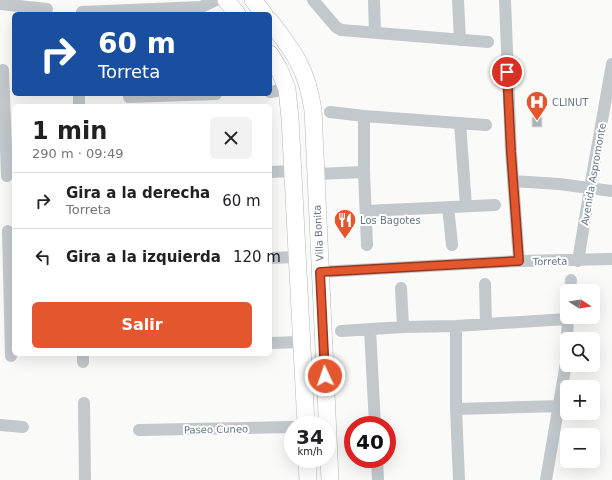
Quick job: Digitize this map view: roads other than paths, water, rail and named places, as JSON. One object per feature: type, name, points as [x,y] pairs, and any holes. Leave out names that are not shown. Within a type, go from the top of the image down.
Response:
[{"type":"street","points":[[82,12],[201,7],[216,0]]},
{"type":"street","points":[[226,0],[235,12]]},
{"type":"street","points":[[253,0],[262,12]]},
{"type":"street","points":[[313,0],[338,29],[488,42]]},
{"type":"street","points":[[374,0],[375,32]]},
{"type":"street","points":[[458,0],[460,40]]},
{"type":"street","points":[[505,0],[511,152],[519,261]]},
{"type":"street","points":[[0,4],[47,9]]},
{"type":"street","name":"Villa Bonita","points":[[272,24],[285,40],[300,64],[310,90],[316,174],[330,480]]},
{"type":"street","points":[[272,57],[279,68],[287,89],[305,416]]},
{"type":"street","name":"Avenida Aspromonte","points":[[578,261],[612,64]]},
{"type":"street","points":[[3,70],[7,176]]},
{"type":"street","points":[[272,92],[287,89]]},
{"type":"street","points":[[129,97],[158,96]]},
{"type":"street","points":[[330,112],[486,125]]},
{"type":"street","points":[[364,116],[364,172],[367,245]]},
{"type":"street","points":[[460,123],[466,206]]},
{"type":"street","points":[[272,172],[292,171]]},
{"type":"street","points":[[316,174],[364,172]]},
{"type":"street","points":[[514,181],[559,184],[612,191]]},
{"type":"street","points":[[366,211],[495,205]]},
{"type":"street","points":[[448,207],[452,245]]},
{"type":"street","points":[[7,231],[11,356]]},
{"type":"street","points":[[272,258],[297,257]]},
{"type":"street","name":"Torreta","points":[[320,272],[519,261],[612,260]]},
{"type":"street","points":[[485,284],[486,324]]},
{"type":"street","points":[[402,288],[403,327]]},
{"type":"street","points":[[341,331],[403,327],[456,326],[560,319]]},
{"type":"street","points":[[546,480],[566,363],[568,324]]},
{"type":"street","points":[[456,326],[456,409],[459,480]]},
{"type":"street","points":[[370,329],[375,416]]},
{"type":"street","points":[[272,342],[301,342]]},
{"type":"street","points":[[84,403],[85,480]]},
{"type":"street","points":[[456,409],[559,406]]},
{"type":"street","points":[[0,425],[23,427]]},
{"type":"street","name":"Paseo Cuneo","points":[[139,430],[284,427]]},
{"type":"street","points":[[307,468],[308,480]]},
{"type":"street","points":[[377,468],[378,480]]},
{"type":"place","name":"CLINUT","points":[[537,122]]},
{"type":"place","name":"Los Bagotes","points":[[345,240]]}]
